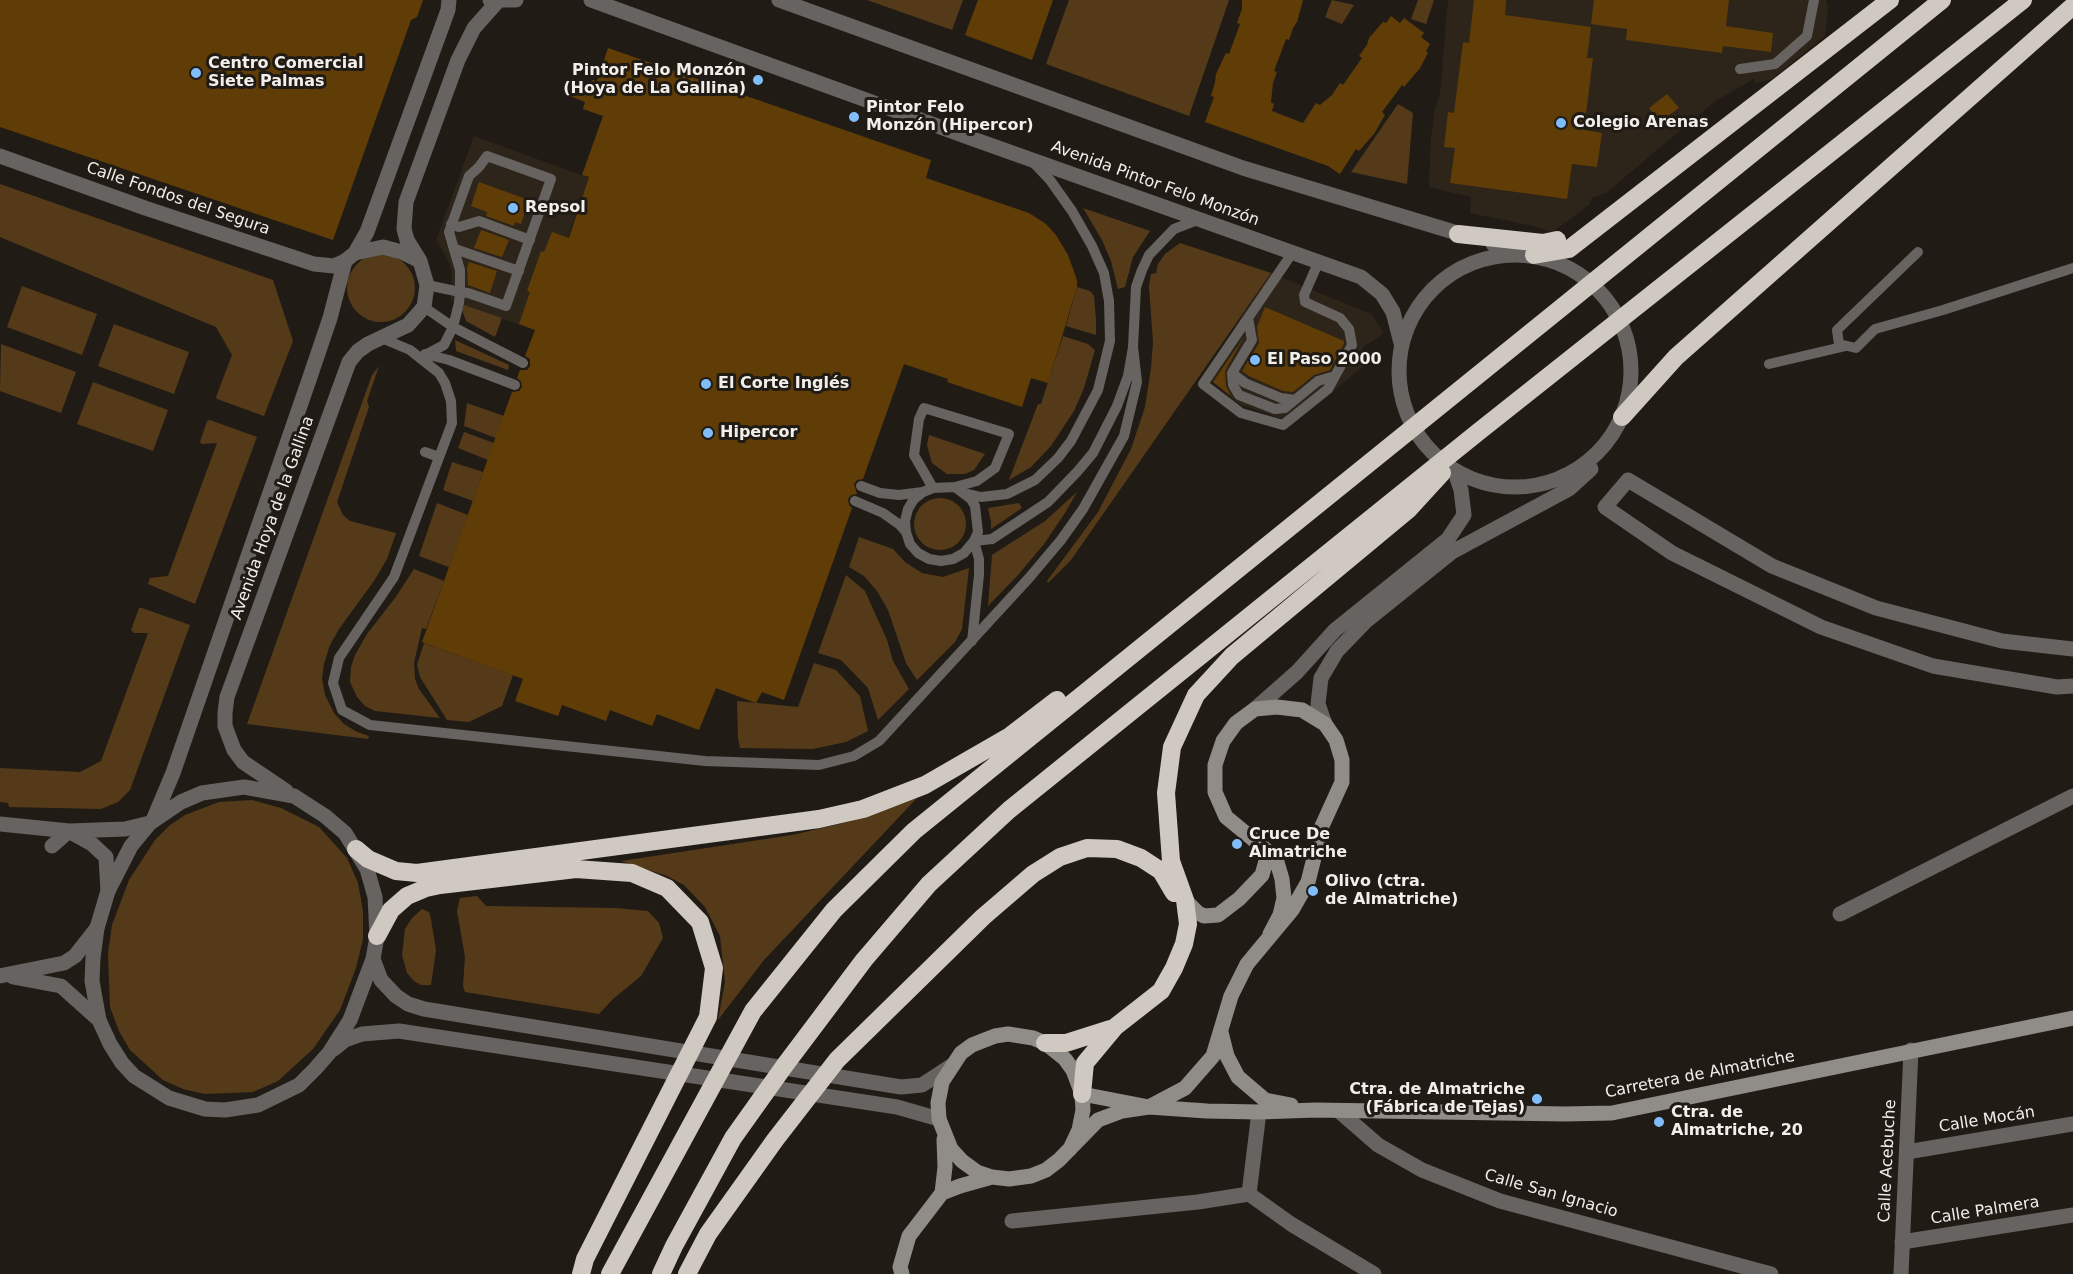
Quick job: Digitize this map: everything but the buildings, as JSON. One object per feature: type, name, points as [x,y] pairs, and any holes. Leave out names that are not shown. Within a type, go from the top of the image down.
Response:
[{"type":"highway","points":[[1534,255],[1569,249],[1592,233],[1890,0]]},
{"type":"highway","points":[[610,1274],[753,1011],[834,910],[914,831],[1942,0]]},
{"type":"highway","points":[[661,1274],[733,1138],[864,960],[929,884],[1009,810],[1477,433],[2023,0]]},
{"type":"highway","points":[[1622,417],[1676,357],[2073,6]]},
{"type":"highway","points":[[1458,234],[1543,243],[1592,233]]},
{"type":"highway","points":[[1082,1094],[1085,1063],[1115,1027],[1161,991],[1184,944],[1188,924],[1185,900],[1171,861],[1166,793],[1172,747],[1196,695],[1232,656],[1409,509],[1477,433]]},
{"type":"highway","points":[[356,849],[368,859],[396,871],[417,873],[819,819],[863,808],[925,785],[1010,736],[1106,661],[1216,585]]},
{"type":"highway","points":[[687,1274],[714,1225],[775,1140],[837,1060],[983,917],[1033,874],[1060,857],[1087,848],[1117,849],[1141,858],[1161,871],[1174,893],[1177,911],[1178,940],[1174,968]]},
{"type":"highway","points":[[377,936],[391,910],[407,897],[426,888],[576,869],[632,873],[667,888],[700,922],[714,969],[708,1017],[585,1259],[581,1274]]},
{"type":"highway","points":[[1045,1043],[1066,1043],[1115,1027]]},
{"type":"main road","points":[[942,1193],[992,1178],[1010,1179],[1031,1176],[1046,1170],[1059,1160],[1098,1120],[1122,1111],[1149,1107],[1185,1088],[1213,1056],[1231,996],[1247,964],[1292,910],[1308,882],[1322,826],[1342,782],[1342,760],[1336,740],[1325,724],[1302,710],[1277,707],[1255,709],[1236,723],[1223,741],[1215,765],[1215,792],[1226,817],[1265,849],[1277,862],[1284,898],[1280,915],[1270,934]]},
{"type":"main road","points":[[1185,900],[1204,916],[1218,915],[1239,899],[1262,875],[1266,861],[1265,849]]},
{"type":"main road","name":"Carretera de Almatriche","points":[[1149,1107],[1207,1112],[1316,1110],[1612,1113],[2073,1018]]},
{"type":"main road","points":[[1221,1032],[1227,1056],[1238,1077],[1265,1100],[1316,1110]]},
{"type":"main road","points":[[902,1274],[900,1267],[909,1236],[942,1193],[945,1167],[938,1103],[942,1082],[961,1053],[972,1045],[995,1035],[1008,1034],[1033,1038],[1045,1043],[1065,1059],[1082,1094],[1083,1110],[1079,1130],[1070,1149]]},
{"type":"main road","points":[[1082,1094],[1149,1107]]},
{"type":"main road","points":[[941,1126],[951,1149],[962,1161],[977,1172],[992,1178]]},
{"type":"street","name":"Avenida Hoya de la Gallina","points":[[152,821],[173,773],[350,257],[367,232],[448,10],[448,0]]},
{"type":"street","points":[[424,307],[427,285],[420,261],[407,240],[404,229],[406,202],[458,60],[474,28],[494,1],[516,0]]},
{"type":"street","name":"Avenida Pintor Felo Monzón","points":[[591,0],[1361,276],[1382,294],[1393,312],[1401,343]]},
{"type":"street","points":[[779,0],[1243,168],[1567,266],[1596,287],[1603,296],[1617,315],[1629,348],[1631,383],[1622,417],[1604,458],[1569,489],[1452,552],[1365,622],[1337,651],[1321,678],[1318,704],[1325,724]]},
{"type":"street","name":"Calle Fondos del Segura","points":[[0,156],[145,208],[314,264],[334,266],[350,257]]},
{"type":"street","points":[[350,257],[383,247],[402,252],[420,261]]},
{"type":"street","points":[[1534,255],[1499,255],[1466,265],[1437,284],[1414,311],[1401,343],[1398,380],[1407,416],[1426,448],[1460,480],[1487,485],[1522,488],[1556,481],[1587,464],[1611,438]]},
{"type":"street","name":"Avenida Hoya de la Gallina","points":[[329,1053],[350,1020],[373,959],[377,936],[375,897],[367,869],[345,833],[325,816],[243,762],[234,750],[225,726],[227,697],[349,362],[358,351],[379,337],[408,325],[424,307]]},
{"type":"street","points":[[1255,709],[1297,672],[1335,630],[1448,539],[1464,515],[1460,480]]},
{"type":"street","points":[[2073,649],[2002,641],[1876,608],[1772,566],[1628,480],[1605,507],[1672,553],[1821,627],[1933,666],[2057,687],[2073,686]]},
{"type":"street","points":[[0,824],[69,831],[125,830],[152,821],[181,802],[202,793],[255,787],[294,796]]},
{"type":"street","points":[[1840,914],[2073,796]]},
{"type":"street","points":[[152,821],[131,846],[108,891],[97,928],[92,981],[99,1020],[110,1044],[134,1076],[169,1098],[205,1109],[225,1110],[258,1105],[299,1085],[329,1053],[345,1040],[362,1034],[399,1031],[897,1107],[941,1126]]},
{"type":"street","points":[[52,846],[69,831]]},
{"type":"street","points":[[69,831],[92,844],[106,857],[108,891]]},
{"type":"street","points":[[3,976],[64,963],[75,956],[97,928]]},
{"type":"street","points":[[373,959],[381,980],[396,996],[408,1004],[424,1009],[901,1087],[922,1085],[951,1066]]},
{"type":"street","points":[[3,976],[61,986],[99,1020]]},
{"type":"street","name":"Calle Acebuche","points":[[1901,1274],[1911,1050]]},
{"type":"street","name":"Calle San Ignacio","points":[[1339,1111],[1378,1145],[1422,1170],[1500,1201],[1771,1274]]},
{"type":"street","points":[[1249,1194],[1259,1112]]},
{"type":"street","name":"Calle Mocán","points":[[1907,1152],[2073,1124]]},
{"type":"street","points":[[1012,1221],[1198,1202],[1249,1194],[1301,1230],[1374,1274]]},
{"type":"street","name":"Calle Palmera","points":[[1902,1242],[2073,1215]]},
{"type":"lane","points":[[1740,69],[1775,64],[1807,36],[1814,0]]},
{"type":"lane","points":[[427,285],[460,292],[506,306],[551,179],[487,156],[480,168],[469,176],[449,232],[460,270],[460,292],[459,303],[453,327],[444,345],[427,354]]},
{"type":"lane","points":[[861,486],[880,493],[899,495],[928,490],[959,490],[981,496],[1007,494],[1035,480],[1058,458],[1071,441],[1098,390],[1110,341],[1109,301],[1104,273],[1072,211],[1050,180],[1029,158]]},
{"type":"lane","points":[[974,541],[992,539],[1048,502],[1093,453],[1117,406],[1128,376],[1133,347],[1136,287],[1149,255],[1174,229],[1200,219]]},
{"type":"lane","points":[[451,224],[459,227],[478,221],[530,240]]},
{"type":"lane","points":[[455,249],[519,271]]},
{"type":"lane","points":[[1293,252],[1203,384],[1241,413],[1282,425],[1328,389],[1352,345],[1349,329],[1340,318],[1305,303],[1304,295],[1318,261]]},
{"type":"lane","points":[[1918,252],[1837,330],[1839,344],[1856,348],[1875,329],[1943,310],[2073,268]]},
{"type":"lane","points":[[424,307],[453,327],[523,363]]},
{"type":"lane","points":[[1248,318],[1252,340],[1232,372],[1245,383],[1281,398],[1295,400],[1318,381],[1335,376]]},
{"type":"lane","points":[[379,337],[410,350],[449,360],[515,385]]},
{"type":"lane","points":[[1769,364],[1847,346]]},
{"type":"lane","points":[[410,350],[439,373],[445,383],[451,401],[452,423],[394,578],[339,658],[333,683],[342,710],[370,725],[705,762],[819,765],[854,756],[879,741],[972,641],[1061,540],[1106,472],[1124,436],[1132,411],[1137,382],[1133,347]]},
{"type":"lane","points":[[928,490],[914,455],[919,419],[924,408],[1009,434],[995,468],[959,490]]},
{"type":"lane","points":[[425,452],[439,457]]},
{"type":"lane","points":[[928,490],[914,500],[908,509],[905,521],[906,532],[910,544],[918,553],[929,559],[941,561],[953,559],[964,553],[978,532],[977,515],[971,499],[959,490]]},
{"type":"lane","points":[[855,501],[883,513],[906,532]]},
{"type":"lane","points":[[972,641],[979,575],[979,559],[974,541]]},
{"type":"shaded area","points":[[867,0],[963,0],[952,30]]},
{"type":"shaded area","points":[[1069,0],[1229,0],[1189,116],[1046,64]]},
{"type":"shaded area","points":[[1332,0],[1354,5],[1342,24],[1325,17]]},
{"type":"shaded area","points":[[1418,0],[1434,0],[1426,24],[1411,19]]},
{"type":"shaded area","name":"Colegio Arenas","points":[[1448,0],[1826,0],[1828,7],[1825,36],[1772,79],[1756,83],[1754,79],[1714,102],[1606,193],[1592,198],[1589,205],[1552,232],[1470,213],[1471,197],[1429,187],[1431,138],[1435,108],[1440,94]]},
{"type":"shaded area","points":[[1398,104],[1413,113],[1407,184],[1351,172]]},
{"type":"shaded area","name":"Repsol","points":[[474,136],[589,178],[535,330],[451,301],[452,272],[436,240]]},
{"type":"shaded area","points":[[0,184],[273,280],[293,341],[264,416],[217,399],[232,355],[216,327],[0,237]]},
{"type":"shaded area","points":[[1083,208],[1150,231],[1133,257],[1125,287],[1118,289],[1111,261],[1102,240]]},
{"type":"shaded area","points":[[1180,243],[1271,273],[1071,560],[1048,583],[1047,581],[1098,512],[1131,449],[1145,407],[1151,368],[1153,342],[1149,286],[1151,274],[1156,273],[1158,264],[1165,254]]},
{"type":"shaded area","points":[[381,254],[394,257],[405,264],[412,275],[415,288],[412,301],[405,312],[394,319],[381,322],[368,319],[357,312],[350,301],[347,288],[350,275],[357,264],[368,257]]},
{"type":"shaded area","points":[[1271,273],[1371,314],[1384,333],[1362,348],[1367,363],[1331,393],[1325,385],[1284,420],[1239,404],[1210,380],[1243,335],[1234,328]]},
{"type":"shaded area","points":[[22,286],[97,314],[82,355],[7,327]]},
{"type":"shaded area","points":[[1077,287],[1090,291],[1094,296],[1096,335],[1066,326]]},
{"type":"shaded area","points":[[464,305],[502,318],[495,337],[466,321],[462,310]]},
{"type":"shaded area","points":[[114,324],[189,352],[174,394],[98,366]]},
{"type":"shaded area","points":[[1063,336],[1088,344],[1095,350],[1084,388],[1074,411],[1051,446],[1031,467],[1009,480],[1038,404],[1041,404]]},
{"type":"shaded area","points":[[455,340],[509,365],[508,370],[456,351]]},
{"type":"shaded area","points":[[1,344],[76,372],[61,413],[0,391]]},
{"type":"shaded area","points":[[379,366],[367,401],[369,407],[337,502],[343,515],[350,521],[396,533],[387,559],[330,645],[322,679],[325,695],[334,713],[344,724],[369,736],[368,739],[247,724],[372,375]]},
{"type":"shaded area","points":[[93,382],[168,410],[153,451],[77,424]]},
{"type":"shaded area","points":[[467,403],[504,416],[496,438],[464,426]]},
{"type":"shaded area","points":[[210,420],[257,437],[195,604],[148,584],[150,578],[168,576],[217,443],[202,444],[200,442],[207,421]]},
{"type":"shaded area","points":[[464,432],[494,443],[488,460],[458,448]]},
{"type":"shaded area","points":[[929,435],[985,454],[974,470],[965,474],[947,474],[932,463],[927,445]]},
{"type":"shaded area","points":[[452,462],[483,472],[473,501],[443,490]]},
{"type":"shaded area","points":[[1077,492],[1044,544],[988,606],[992,555],[1045,521]]},
{"type":"shaded area","points":[[940,498],[954,502],[962,510],[966,524],[962,538],[954,546],[940,550],[926,546],[918,538],[914,524],[918,510],[926,502]]},
{"type":"shaded area","points":[[437,503],[468,515],[449,567],[419,556]]},
{"type":"shaded area","points":[[1019,503],[1022,508],[991,529],[988,508]]},
{"type":"shaded area","points":[[859,537],[893,549],[905,562],[922,573],[943,577],[969,568],[962,629],[955,642],[917,680],[906,663],[888,610],[877,591],[864,576],[849,567]]},
{"type":"shaded area","points":[[414,569],[444,581],[426,629],[422,628],[414,663],[415,679],[419,689],[440,718],[375,711],[365,706],[357,697],[350,682],[355,655],[367,634]]},
{"type":"shaded area","points":[[846,575],[865,591],[887,640],[893,661],[909,689],[878,720],[868,688],[841,660],[818,653]]},
{"type":"shaded area","points":[[139,608],[190,625],[130,790],[118,802],[101,809],[9,807],[8,803],[0,802],[0,768],[80,772],[101,761],[148,633],[134,633],[131,630]]},
{"type":"shaded area","points":[[424,643],[513,675],[502,706],[469,722],[447,720],[420,677],[417,665]]},
{"type":"shaded area","points":[[814,663],[836,670],[860,696],[868,731],[846,742],[813,749],[740,748],[737,701],[798,707]]},
{"type":"shaded area","points":[[917,798],[764,960],[718,1020],[725,982],[720,936],[705,907],[684,885],[667,876],[621,861],[792,835],[848,822]]},
{"type":"shaded area","points":[[252,800],[281,808],[319,827],[347,858],[358,883],[363,911],[363,939],[356,968],[340,1010],[313,1049],[278,1081],[253,1092],[205,1094],[183,1089],[163,1080],[130,1050],[119,1031],[110,1007],[108,953],[112,925],[129,880],[155,840],[170,825],[185,815],[219,802]]},
{"type":"shaded area","points":[[477,896],[486,906],[616,908],[648,911],[659,923],[663,938],[641,976],[599,1014],[465,992],[463,986],[465,957],[457,911],[460,898]]},
{"type":"shaded area","points":[[422,909],[429,912],[436,950],[431,985],[421,985],[414,981],[407,973],[402,955],[405,929]]},
{"type":"place","name":"Centro Comercial Siete Palmas","points":[[196,73]]},
{"type":"place","name":"Pintor Felo Monzón (Hoya de La Gallina)","points":[[758,80]]},
{"type":"place","name":"Pintor Felo Monzón (Hipercor)","points":[[854,117]]},
{"type":"place","name":"Colegio Arenas","points":[[1561,123]]},
{"type":"place","name":"Repsol","points":[[513,208]]},
{"type":"place","name":"El Paso 2000","points":[[1255,360]]},
{"type":"place","name":"El Corte Inglés","points":[[706,384]]},
{"type":"place","name":"Hipercor","points":[[708,433]]},
{"type":"place","name":"Cruce De Almatriche","points":[[1237,844]]},
{"type":"place","name":"Olivo (ctra. de Almatriche)","points":[[1313,891]]},
{"type":"place","name":"Ctra. de Almatriche (Fábrica de Tejas)","points":[[1537,1099]]},
{"type":"place","name":"Ctra. de Almatriche, 20","points":[[1659,1122]]}]
